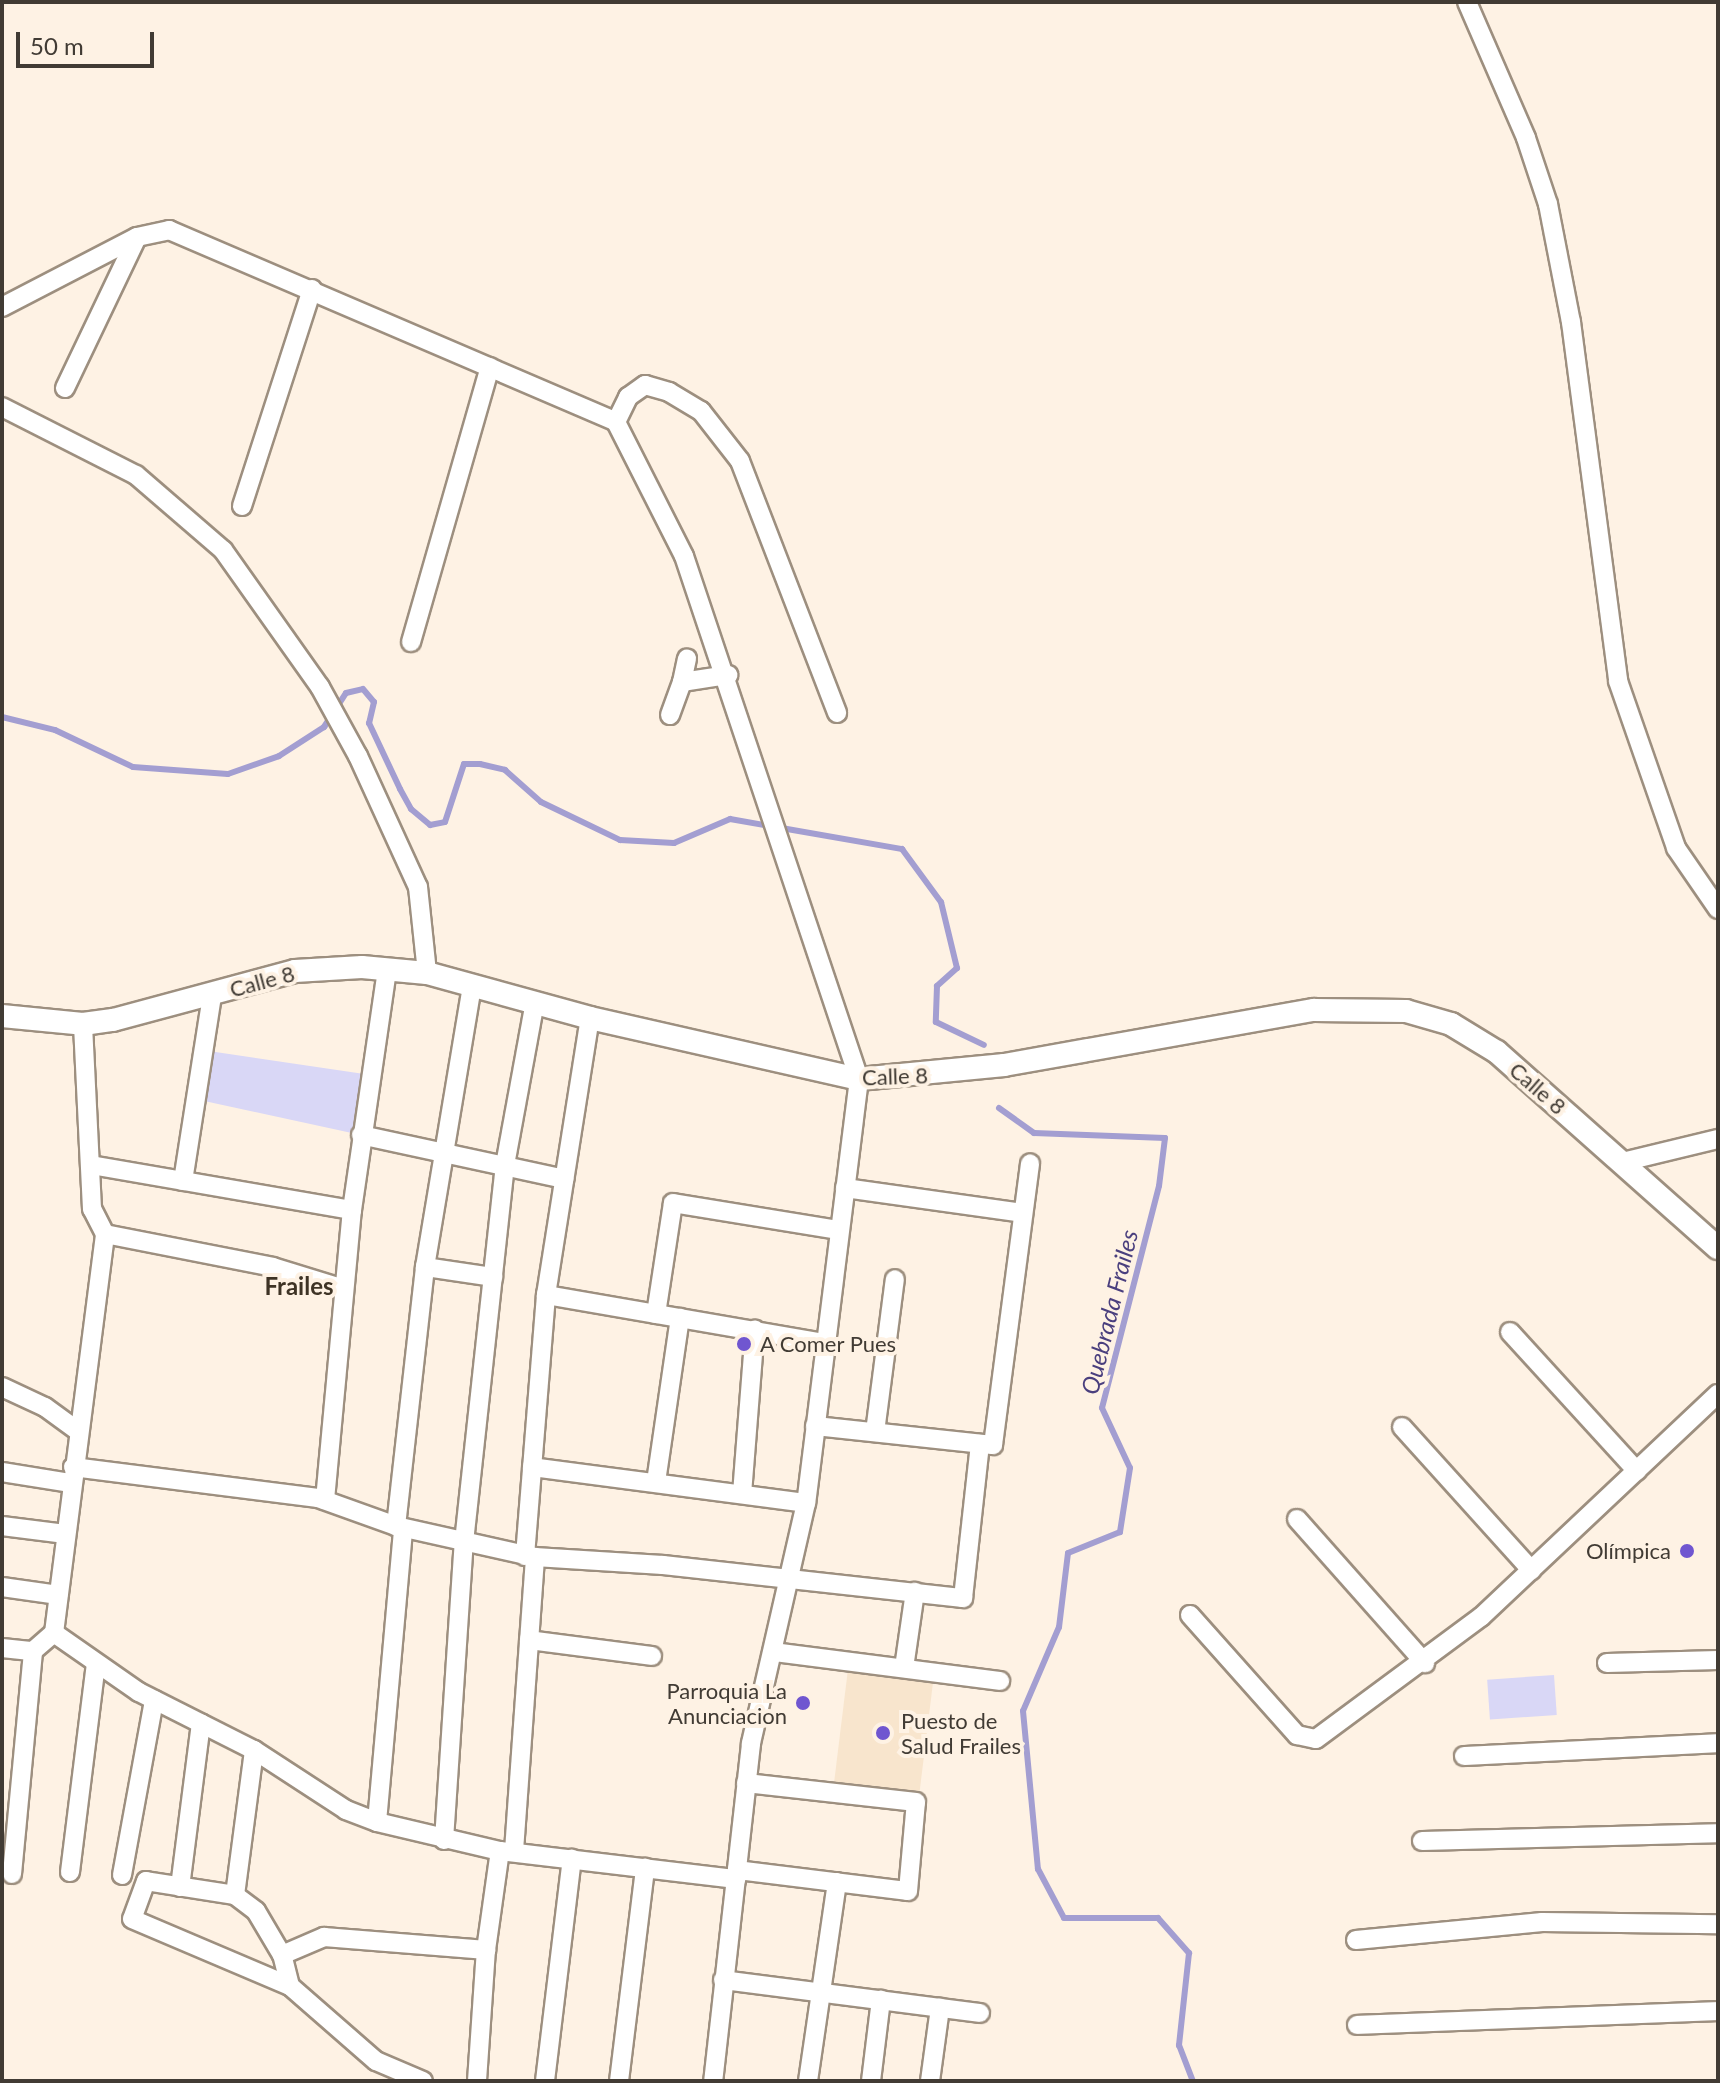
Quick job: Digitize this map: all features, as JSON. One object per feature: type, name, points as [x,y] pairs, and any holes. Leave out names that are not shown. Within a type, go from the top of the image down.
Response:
[{"type":"street","points":[[1467,2],[1526,138],[1548,204],[1571,322],[1618,681],[1676,848],[1718,909]]},
{"type":"street","points":[[2,307],[137,237],[169,230],[616,422],[684,556],[728,675],[778,837],[859,1079],[823,1343],[806,1503],[746,1783],[713,2081]]},
{"type":"street","points":[[65,388],[137,237]]},
{"type":"street","points":[[242,506],[312,289]]},
{"type":"street","points":[[411,642],[490,367]]},
{"type":"street","points":[[616,422],[628,397],[645,385],[701,411],[730,448],[780,557],[837,713]]},
{"type":"street","points":[[2,407],[136,475],[190,517],[223,550],[320,687],[358,756],[418,887],[427,973]]},
{"type":"street","points":[[670,715],[687,659]]},
{"type":"street","points":[[682,682],[728,675]]},
{"type":"street","points":[[325,1500],[352,1210],[387,969]]},
{"type":"street","name":"Calle 8","points":[[2,1016],[83,1024],[212,995],[295,971],[387,969],[427,973],[590,1018],[859,1079],[1004,1065],[1314,1010],[1406,1011],[1451,1024],[1497,1052],[1718,1241]]},
{"type":"street","points":[[377,1822],[400,1527],[425,1267],[472,985]]},
{"type":"street","points":[[183,1181],[212,995]]},
{"type":"street","points":[[444,1840],[464,1542],[505,1165],[535,1002]]},
{"type":"street","points":[[477,2081],[486,1950],[507,1851],[529,1640],[532,1467],[546,1295],[590,1018]]},
{"type":"street","points":[[12,1874],[33,1651],[54,1633],[77,1430],[105,1234],[92,1209],[83,1024]]},
{"type":"street","points":[[361,1135],[564,1179]]},
{"type":"street","points":[[1623,1162],[1718,1139]]},
{"type":"street","points":[[815,1426],[993,1445],[1030,1163]]},
{"type":"street","points":[[91,1165],[352,1210]]},
{"type":"street","points":[[845,1188],[1022,1213]]},
{"type":"street","points":[[656,1314],[673,1203],[838,1230]]},
{"type":"street","points":[[105,1234],[273,1267],[344,1289]]},
{"type":"street","points":[[425,1267],[493,1277]]},
{"type":"street","points":[[875,1432],[895,1279]]},
{"type":"street","points":[[546,1295],[823,1343]]},
{"type":"street","points":[[656,1482],[680,1318]]},
{"type":"street","points":[[742,1494],[755,1330]]},
{"type":"street","points":[[1510,1332],[1637,1471]]},
{"type":"street","points":[[2,1387],[45,1407],[77,1430]]},
{"type":"street","points":[[1190,1615],[1297,1735],[1308,1741],[1425,1663],[1531,1570],[1718,1394]]},
{"type":"street","points":[[1402,1427],[1531,1570]]},
{"type":"street","points":[[2,1472],[72,1475],[325,1500],[400,1527],[530,1556],[791,1577],[963,1598],[980,1444]]},
{"type":"street","points":[[532,1467],[806,1503]]},
{"type":"street","points":[[1297,1519],[1425,1663]]},
{"type":"street","points":[[2,1526],[65,1534]]},
{"type":"street","points":[[2,1587],[58,1595]]},
{"type":"street","points":[[904,1668],[915,1592]]},
{"type":"street","points":[[54,1633],[154,1700],[254,1750],[346,1810],[377,1822],[444,1840],[507,1851],[645,1868],[837,1882],[908,1891],[916,1802],[746,1783]]},
{"type":"street","points":[[529,1640],[652,1656]]},
{"type":"street","points":[[2,1648],[33,1651]]},
{"type":"street","points":[[774,1652],[1000,1681]]},
{"type":"street","points":[[1607,1663],[1718,1660]]},
{"type":"street","points":[[70,1872],[96,1664]]},
{"type":"street","points":[[122,1875],[154,1700]]},
{"type":"street","points":[[180,1887],[201,1723]]},
{"type":"street","points":[[1464,1756],[1718,1743]]},
{"type":"street","points":[[235,1895],[254,1750]]},
{"type":"street","points":[[1422,1841],[1718,1833]]},
{"type":"street","points":[[545,2081],[572,1859]]},
{"type":"street","points":[[619,2081],[645,1868]]},
{"type":"street","points":[[290,1986],[282,1955],[256,1911],[235,1895],[146,1881],[132,1919],[290,1986],[376,2061],[423,2081]]},
{"type":"street","points":[[808,2081],[837,1882]]},
{"type":"street","points":[[1356,1940],[1542,1922],[1718,1924]]},
{"type":"street","points":[[282,1955],[324,1937],[486,1950]]},
{"type":"street","points":[[723,1980],[980,2013]]},
{"type":"street","points":[[871,2081],[881,2000]]},
{"type":"street","points":[[930,2081],[940,2008]]},
{"type":"street","points":[[1357,2025],[1548,2013],[1718,2011]]},
{"type":"shaded area","points":[[202,1050],[371,1075],[361,1135],[195,1099]]},
{"type":"shaded area","name":"Puesto de Salud Frailes","points":[[849,1661],[934,1671],[918,1803],[833,1793]]},
{"type":"shaded area","points":[[1554,1675],[1557,1715],[1490,1720],[1487,1680]]},
{"type":"waterway","name":"Quebrada Frailes","points":[[2,717],[55,730],[133,767],[228,774],[279,756],[324,727],[346,693],[363,689],[374,702],[369,723],[400,789],[411,809],[430,825],[445,822],[464,764],[480,764],[505,770],[541,802],[620,840],[674,843],[730,819],[902,849],[941,902],[957,968],[937,986],[936,1022],[984,1045]]},
{"type":"waterway","name":"Quebrada Frailes","points":[[999,1108],[1034,1133],[1165,1138],[1159,1186],[1102,1408],[1130,1468],[1120,1532],[1068,1553],[1059,1627],[1023,1711],[1038,1869],[1064,1918],[1158,1918],[1189,1953],[1179,2045],[1193,2081]]},
{"type":"place","name":"A Comer Pues","points":[[744,1344]]},
{"type":"place","name":"Olímpica","points":[[1687,1551]]},
{"type":"place","name":"Parroquia La Anunciacion","points":[[803,1703]]},
{"type":"place","name":"Puesto de Salud Frailes","points":[[883,1733]]},
{"type":"district","name":"Frailes","points":[[299,1286]]}]
